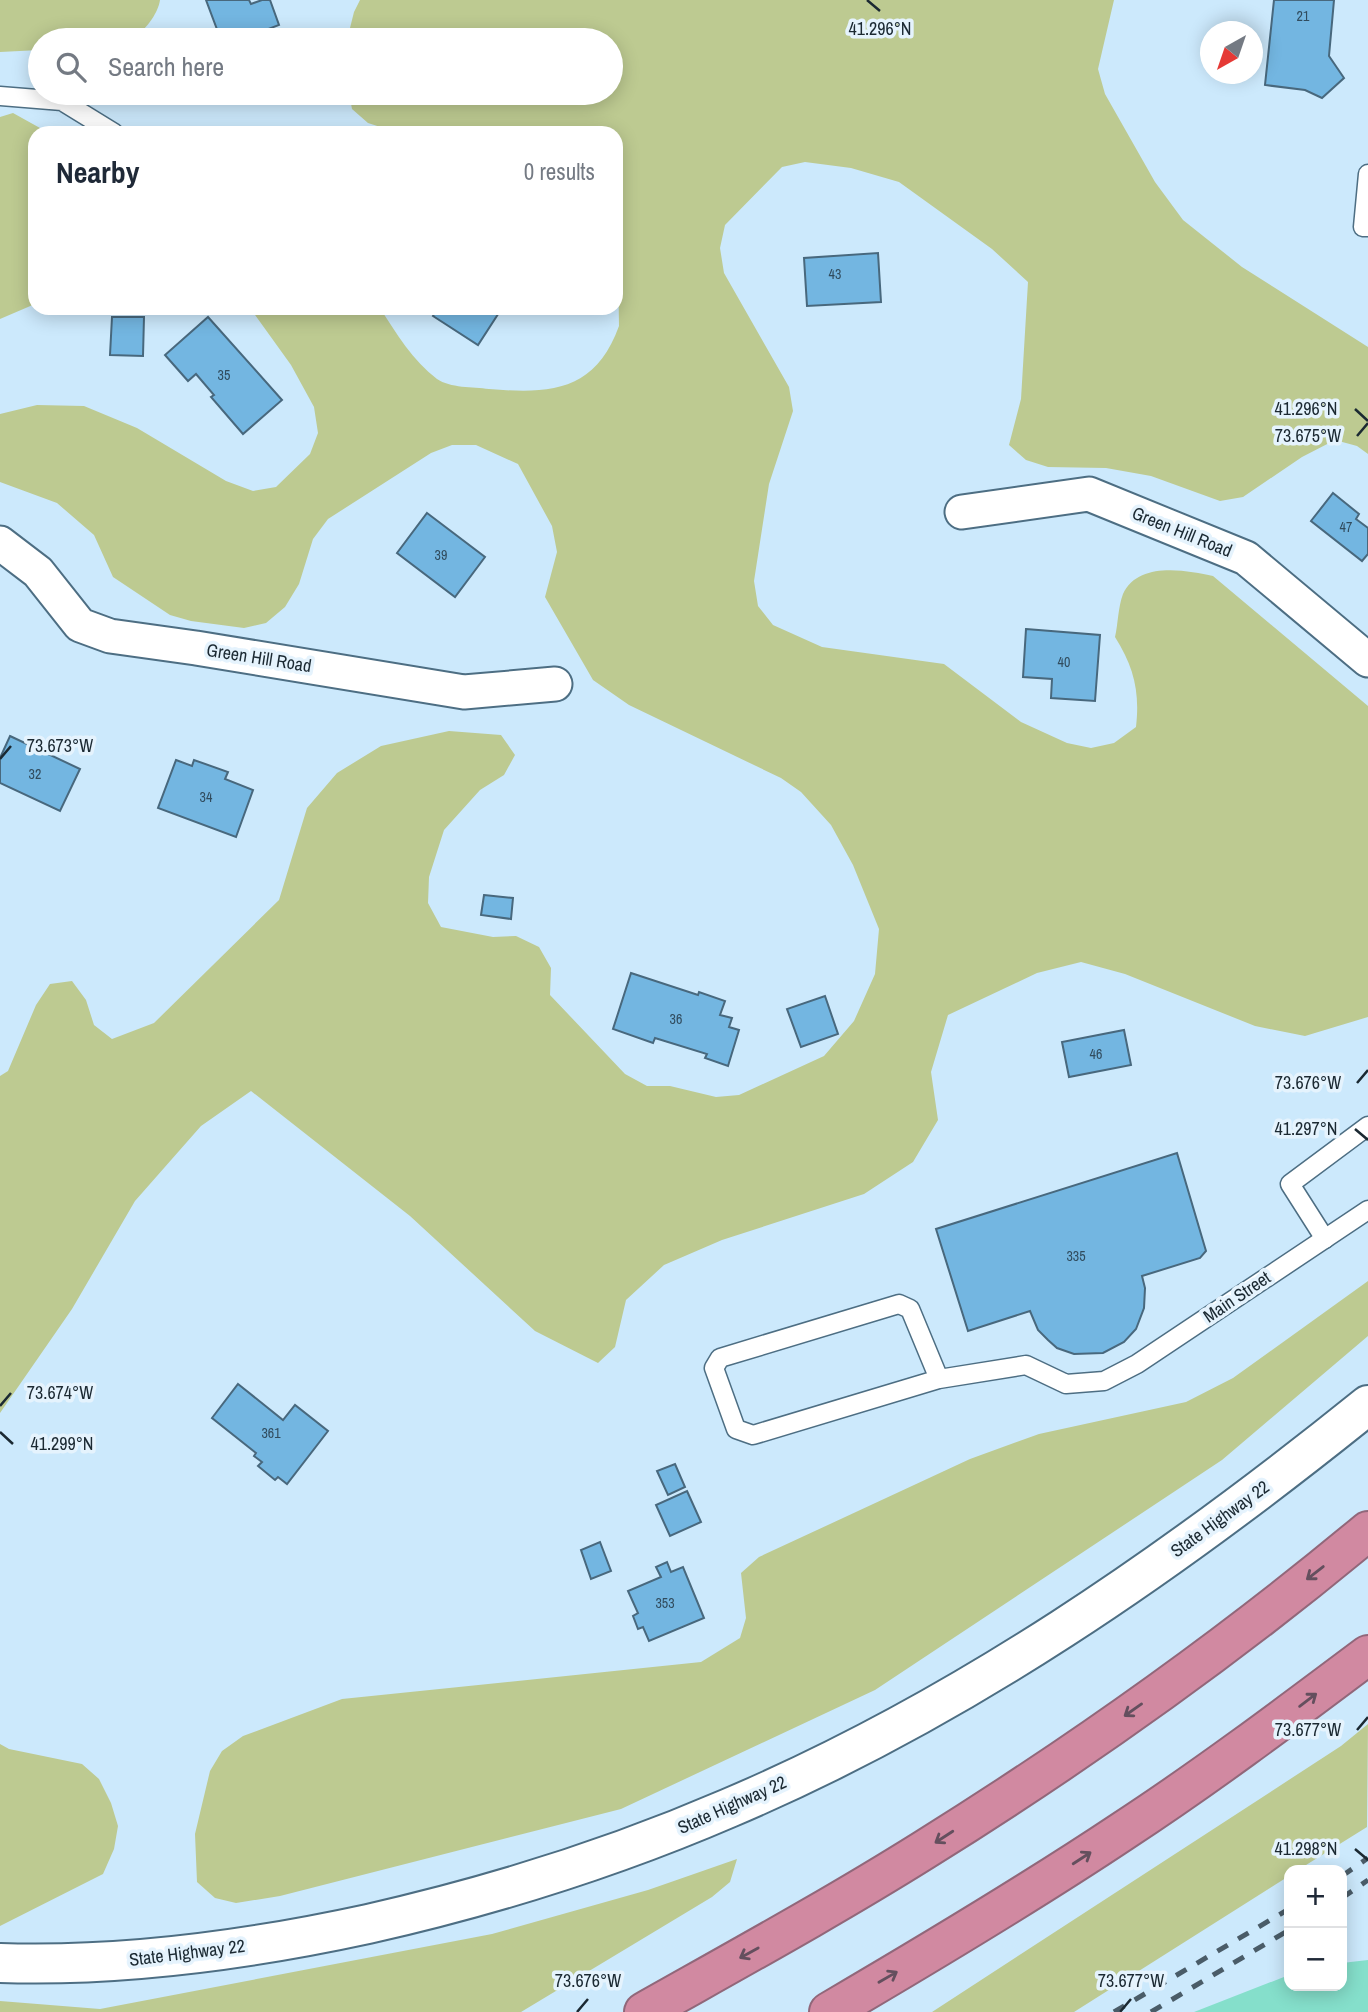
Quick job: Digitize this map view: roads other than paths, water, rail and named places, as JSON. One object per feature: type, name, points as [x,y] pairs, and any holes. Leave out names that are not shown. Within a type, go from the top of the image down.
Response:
[{"type":"highway","points":[[644,2012],[925,1850],[1072,1753],[1222,1647],[1368,1531]]},
{"type":"highway","points":[[829,2012],[973,1927],[1124,1830],[1277,1723],[1368,1655]]},
{"type":"main road","name":"State Highway 22","points":[[0,1963],[124,1961],[226,1950],[324,1933],[427,1911],[523,1884],[626,1849],[718,1813],[823,1764],[920,1713],[1016,1657],[1108,1599],[1202,1533],[1368,1405]]},
{"type":"street","name":"Green Hill Road","points":[[962,512],[1088,494],[1246,558],[1368,660]]},
{"type":"street","name":"Green Hill Road","points":[[0,543],[38,572],[80,625],[110,636],[464,692],[555,684]]},
{"type":"lane","points":[[0,96],[28,98]]},
{"type":"lane","points":[[68,105],[103,126]]},
{"type":"lane","points":[[1368,174],[1363,226],[1368,227]]},
{"type":"lane","points":[[1325,1239],[1290,1184],[1368,1126]]},
{"type":"lane","name":"Main Street","points":[[939,1378],[1026,1365],[1066,1384],[1104,1381],[1137,1364],[1368,1210]]},
{"type":"lane","points":[[900,1304],[911,1309],[939,1378],[753,1435],[736,1429],[714,1368],[720,1358],[900,1304]]},
{"type":"railway","points":[[1347,1873],[1368,1858]]},
{"type":"railway","points":[[1347,1895],[1368,1880]]},
{"type":"railway","points":[[1114,2012],[1284,1912]]},
{"type":"railway","points":[[1151,2012],[1284,1933]]}]
